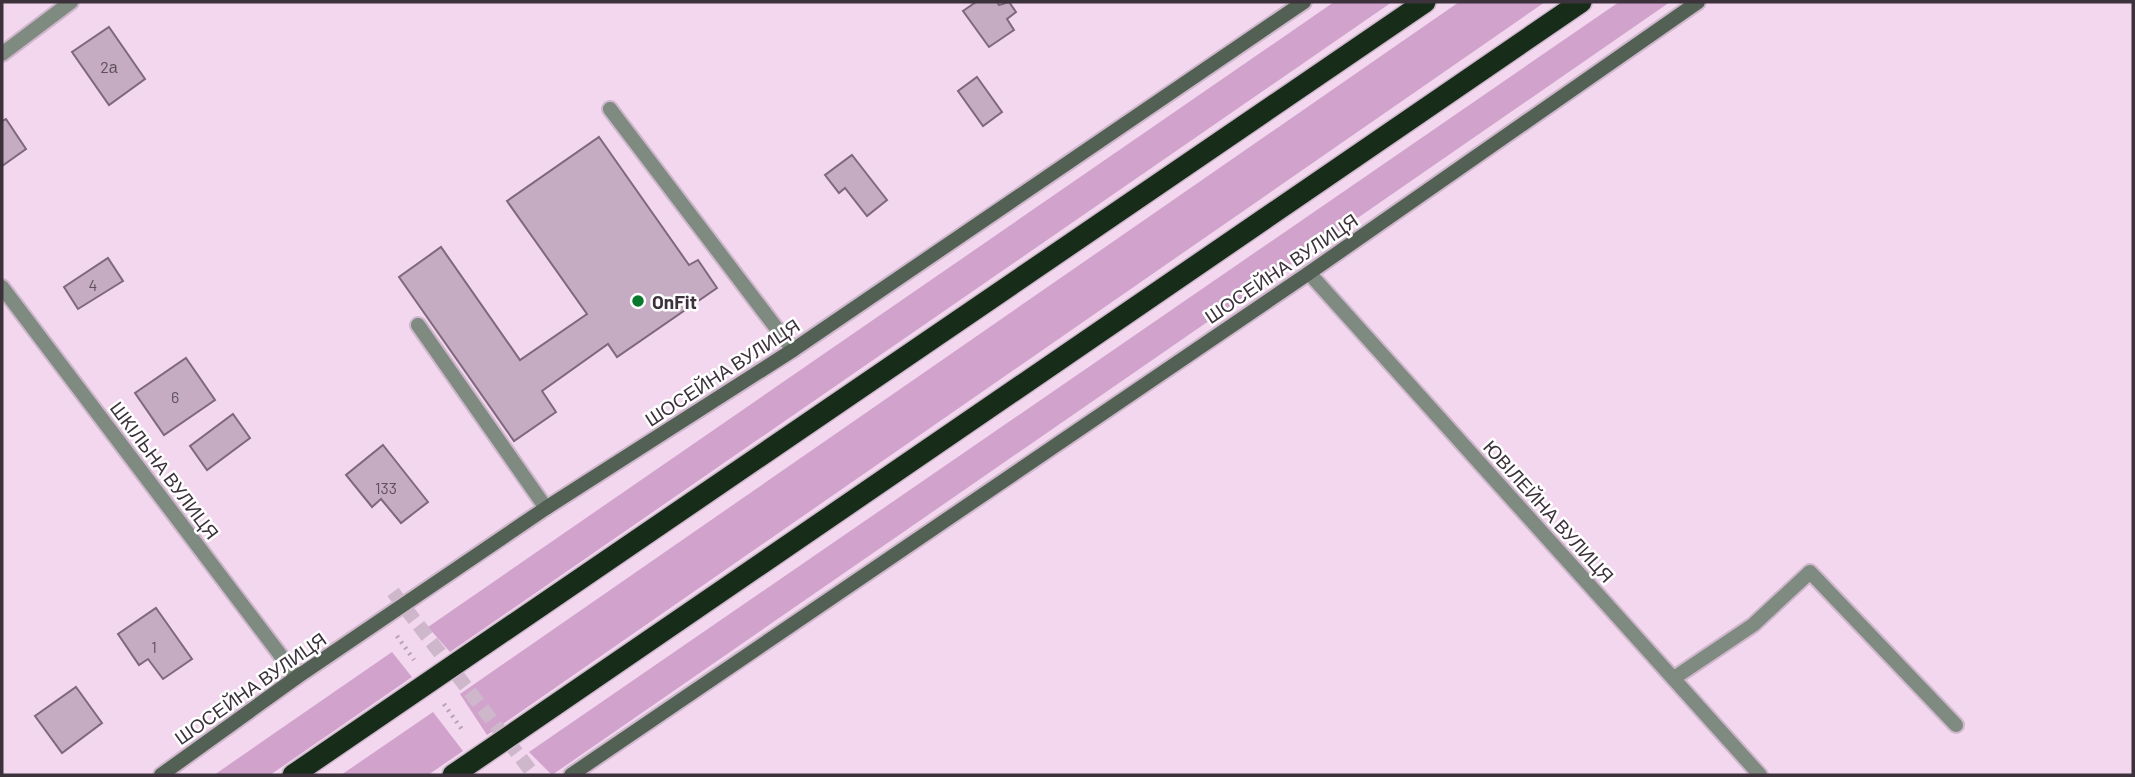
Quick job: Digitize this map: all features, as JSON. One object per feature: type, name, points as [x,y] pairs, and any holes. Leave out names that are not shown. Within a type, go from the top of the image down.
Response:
[{"type":"highway","points":[[293,775],[1425,2]]},
{"type":"highway","points":[[453,775],[1581,2]]},
{"type":"street","points":[[2,54],[71,2]]},
{"type":"street","name":"ШОСЕЙНА ВУЛИЦЯ","points":[[161,775],[297,677],[546,508],[793,350],[1304,2]]},
{"type":"street","name":"ШОСЕЙНА ВУЛИЦЯ","points":[[573,775],[1309,273],[1698,2]]},
{"type":"street","points":[[610,109],[793,350]]},
{"type":"street","name":"ЮВІЛЕЙНА ВУЛИЦЯ","points":[[1309,273],[1760,775]]},
{"type":"street","name":"ШКІЛЬНА ВУЛИЦЯ","points":[[2,287],[297,677]]},
{"type":"street","points":[[418,325],[546,508]]},
{"type":"street","points":[[1674,678],[1753,625],[1810,572],[1956,726]]},
{"type":"path","points":[[394,632],[414,660]]},
{"type":"path","points":[[441,699],[463,731]]},
{"type":"shaded area","points":[[1334,2],[1392,2],[450,652],[428,627]]},
{"type":"shaded area","points":[[1459,2],[1545,2],[487,735],[460,694]]},
{"type":"shaded area","points":[[1619,2],[1670,2],[552,775],[529,752]]},
{"type":"shaded area","points":[[392,652],[412,677],[270,775],[214,775]]},
{"type":"shaded area","points":[[433,712],[463,751],[428,775],[341,775]]},
{"type":"building","points":[[976,2],[997,2],[999,5],[1009,2],[1016,12],[1007,19],[1014,30],[989,47],[963,11]]},
{"type":"building","points":[[109,27],[145,79],[109,105],[72,52]]},
{"type":"building","points":[[977,77],[1002,112],[983,126],[958,91]]},
{"type":"building","points":[[6,119],[26,149],[2,166],[2,121]]},
{"type":"building","name":"OnFit","points":[[599,137],[689,265],[698,260],[717,288],[617,357],[608,344],[542,391],[556,412],[514,441],[399,277],[441,247],[520,360],[587,314],[507,201]]},
{"type":"building","points":[[852,155],[887,200],[867,216],[845,188],[839,193],[825,175]]},
{"type":"building","points":[[108,258],[123,281],[78,309],[64,287]]},
{"type":"building","points":[[186,358],[215,400],[164,435],[135,393]]},
{"type":"building","points":[[233,414],[250,438],[207,470],[190,446]]},
{"type":"building","points":[[383,445],[428,502],[401,523],[381,499],[372,507],[346,475]]},
{"type":"building","points":[[156,608],[192,659],[163,679],[148,659],[139,665],[118,634]]},
{"type":"building","points":[[76,687],[102,723],[62,753],[35,716]]},
{"type":"tunnel","points":[[393,592],[534,775]]},
{"type":"place","name":"OnFit","points":[[638,301]]}]
